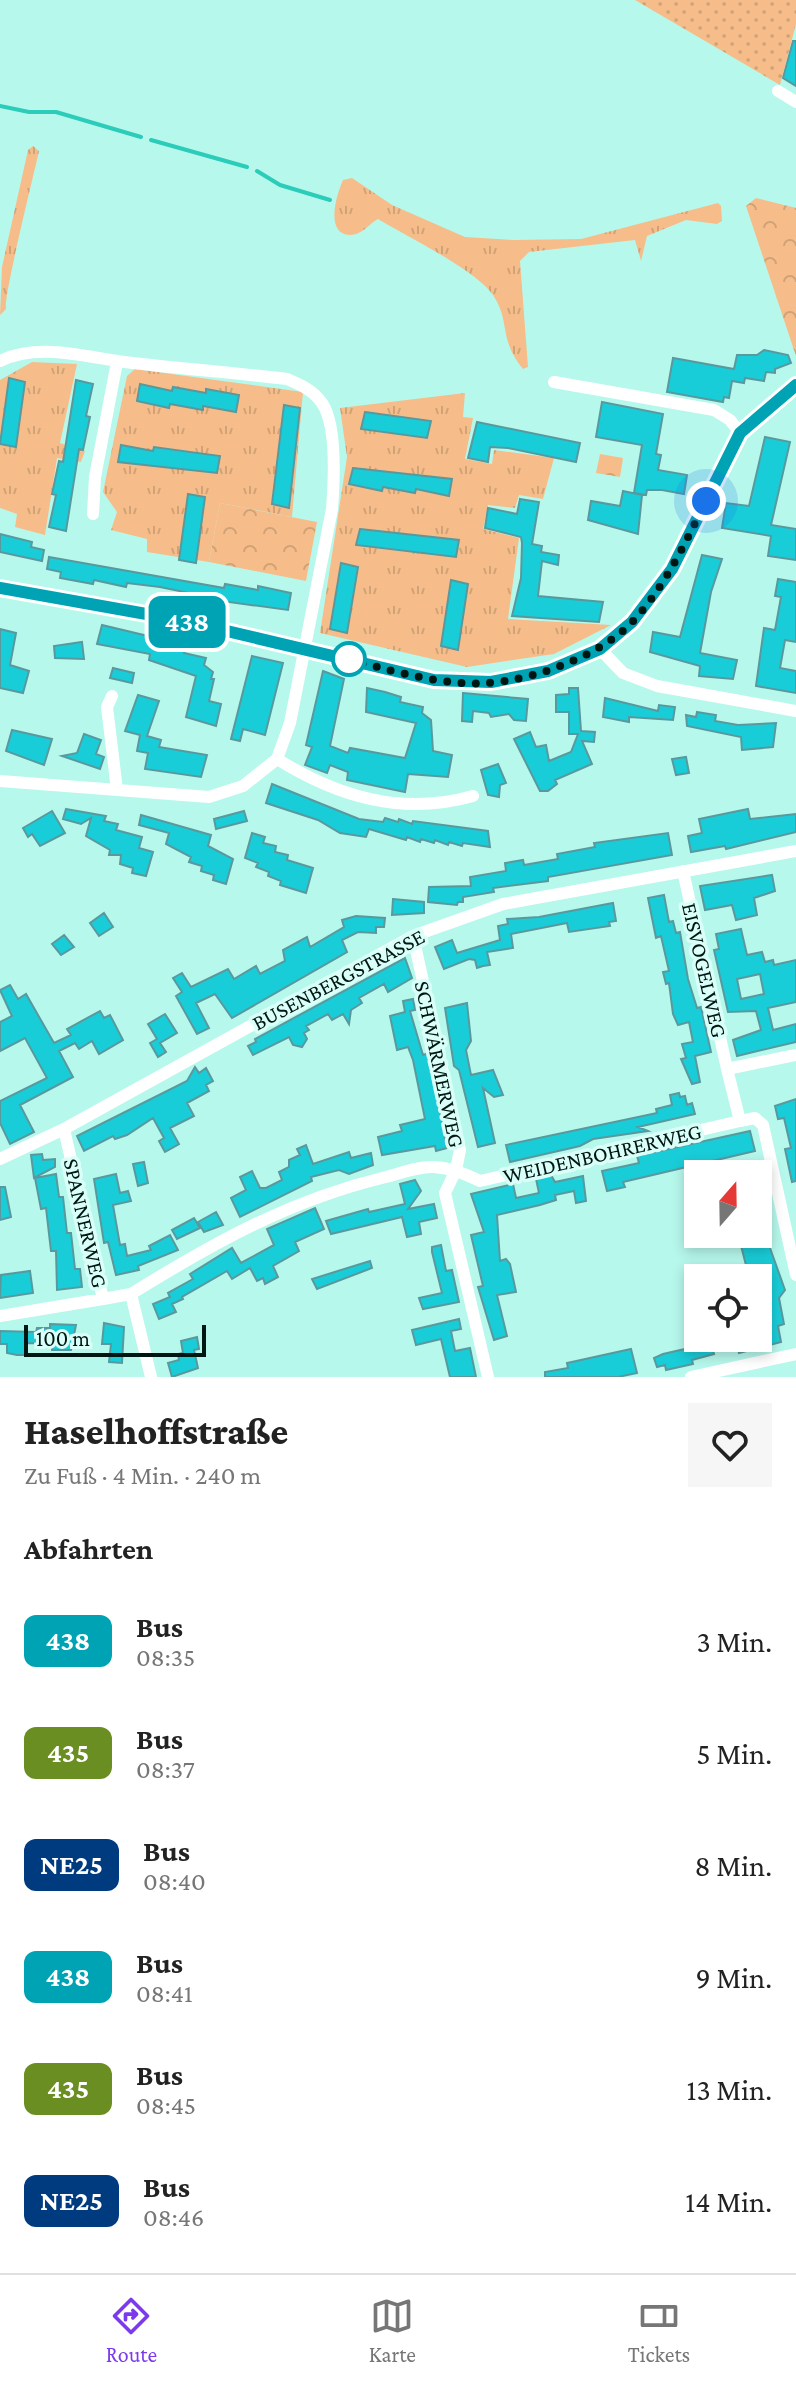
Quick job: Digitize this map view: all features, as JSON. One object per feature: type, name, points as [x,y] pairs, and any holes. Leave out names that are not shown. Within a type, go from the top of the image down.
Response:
[{"type":"street","points":[[778,91],[796,102]]},
{"type":"street","points":[[0,361],[40,352],[287,379],[307,387],[324,405],[333,450],[332,509],[290,723],[277,759],[243,786],[221,795],[195,797],[1,785]]},
{"type":"street","points":[[93,514],[95,477],[117,362]]},
{"type":"street","points":[[554,382],[714,410],[730,420],[740,433]]},
{"type":"street","points":[[0,588],[149,614],[434,680],[465,684],[548,671],[600,649],[632,622],[672,569],[740,433],[796,385]]},
{"type":"street","points":[[600,649],[623,673],[657,686],[796,711]]},
{"type":"street","points":[[112,696],[107,707],[117,790]]},
{"type":"street","points":[[277,759],[322,786],[364,799],[421,806],[473,796]]},
{"type":"street","name":"BUSENBERGSTRASSE","points":[[0,1159],[64,1129],[413,936],[503,904],[796,851]]},
{"type":"street","name":"EISVOGELWEG","points":[[683,871],[727,1069]]},
{"type":"street","name":"SCHWÄRMERWEG","points":[[413,936],[460,1150],[456,1170],[445,1193],[488,1377]]},
{"type":"street","points":[[796,1055],[727,1069],[740,1121],[755,1118],[763,1125],[796,1275]]},
{"type":"street","name":"WEIDENBOHRERWEG","points":[[131,1294],[215,1243],[287,1207],[359,1183],[431,1166],[456,1170],[480,1181],[740,1121]]},
{"type":"street","name":"SPANNERWEG","points":[[64,1129],[103,1299],[131,1294],[151,1377]]},
{"type":"street","points":[[0,1316],[103,1299]]},
{"type":"street","points":[[691,1377],[796,1354]]},
{"type":"green space","points":[[635,0],[796,0],[796,24],[780,85]]},
{"type":"green space","points":[[33,146],[39,151],[6,309],[0,315],[2,267],[28,150]]},
{"type":"green space","points":[[352,178],[392,205],[465,237],[581,239],[718,203],[722,221],[717,224],[686,220],[647,236],[641,261],[635,240],[529,252],[520,261],[528,367],[523,369],[510,348],[502,314],[493,295],[472,275],[378,219],[354,235],[342,233],[337,228],[334,212],[338,194],[343,180]]},
{"type":"green space","points":[[756,198],[796,208],[796,356],[746,206]]},
{"type":"green space","points":[[32,362],[77,364],[60,443],[85,451],[81,462],[57,458],[45,535],[15,527],[17,514],[0,508],[0,380]]},
{"type":"green space","points":[[135,369],[303,392],[292,517],[220,503],[209,562],[147,552],[147,539],[111,530],[117,512],[103,492],[127,376]]},
{"type":"green space","points":[[465,393],[463,417],[473,418],[465,459],[492,464],[494,450],[554,458],[543,499],[519,495],[515,508],[488,505],[483,529],[519,538],[508,619],[611,625],[554,654],[467,667],[320,633],[347,457],[340,408]]},
{"type":"green space","points":[[600,454],[623,458],[620,477],[596,473]]},
{"type":"green space","points":[[220,503],[317,522],[306,581],[209,562]]},
{"type":"building","points":[[793,41],[796,41],[796,86],[783,78]]},
{"type":"building","points":[[764,350],[788,355],[791,363],[775,369],[775,373],[766,372],[764,381],[745,378],[744,383],[732,381],[729,398],[724,397],[723,402],[667,392],[673,358],[734,369],[737,355],[757,355]]},
{"type":"building","points":[[9,378],[25,382],[16,447],[0,444]]},
{"type":"building","points":[[76,380],[93,384],[86,416],[90,417],[83,450],[79,449],[66,531],[49,527],[56,495],[52,494],[59,461],[63,462]]},
{"type":"building","points":[[140,384],[172,391],[173,387],[239,395],[236,412],[170,404],[169,408],[137,401]]},
{"type":"building","points":[[602,402],[663,414],[656,454],[661,455],[658,470],[687,475],[684,494],[662,490],[647,490],[646,495],[634,493],[642,445],[596,437]]},
{"type":"building","points":[[284,405],[300,408],[289,508],[272,504]]},
{"type":"building","points":[[365,412],[431,421],[427,438],[361,429]]},
{"type":"building","points":[[477,422],[580,443],[576,462],[490,447],[488,462],[468,458]]},
{"type":"building","points":[[765,437],[790,442],[771,525],[796,529],[796,560],[768,556],[771,536],[722,528],[726,503],[749,506]]},
{"type":"building","points":[[121,445],[153,451],[154,447],[220,456],[217,473],[118,462]]},
{"type":"building","points":[[353,468],[452,479],[449,496],[416,489],[415,493],[383,487],[382,491],[349,484]]},
{"type":"building","points":[[623,491],[642,495],[638,534],[588,520],[591,501],[620,506]]},
{"type":"building","points":[[188,494],[205,497],[196,563],[179,560]]},
{"type":"building","points":[[520,499],[539,502],[532,544],[542,546],[541,552],[559,555],[558,565],[542,561],[538,596],[603,602],[599,622],[512,616],[521,578],[521,537],[485,528],[488,508],[517,514]]},
{"type":"building","points":[[360,529],[459,540],[456,557],[356,545]]},
{"type":"building","points":[[0,534],[32,542],[31,547],[44,550],[42,561],[0,552]]},
{"type":"building","points":[[702,555],[722,559],[711,592],[700,653],[737,660],[733,679],[699,676],[700,666],[650,652],[653,632],[680,637]]},
{"type":"building","points":[[49,557],[224,588],[225,584],[258,590],[258,586],[291,593],[288,610],[222,601],[221,605],[188,598],[189,593],[160,587],[127,583],[126,587],[94,580],[93,584],[60,578],[61,572],[47,569]]},
{"type":"building","points":[[341,563],[358,567],[347,633],[330,629]]},
{"type":"building","points":[[778,579],[796,582],[796,642],[785,640],[780,668],[796,671],[796,693],[756,686],[764,628],[775,630],[781,597],[775,596]]},
{"type":"building","points":[[451,580],[468,584],[458,650],[441,646]]},
{"type":"building","points":[[102,625],[169,641],[185,648],[184,653],[206,658],[204,665],[213,672],[211,679],[214,679],[209,701],[221,704],[216,726],[186,717],[196,676],[149,660],[150,654],[97,644]]},
{"type":"building","points":[[0,629],[16,633],[10,665],[29,671],[23,693],[0,688]]},
{"type":"building","points":[[82,642],[84,659],[55,658],[54,646]]},
{"type":"building","points":[[252,656],[283,663],[265,735],[243,729],[240,741],[231,739]]},
{"type":"building","points":[[113,668],[134,673],[132,683],[110,678]]},
{"type":"building","points":[[323,671],[344,679],[330,746],[348,753],[350,748],[405,758],[416,723],[366,712],[367,688],[385,692],[401,697],[400,702],[423,707],[422,713],[431,720],[433,751],[452,755],[448,777],[408,774],[405,792],[347,780],[348,772],[330,765],[327,773],[305,765],[312,747],[306,745]]},
{"type":"building","points":[[569,688],[578,688],[581,731],[595,732],[594,742],[582,741],[592,764],[555,780],[557,784],[548,791],[540,791],[514,739],[530,732],[536,747],[546,745],[549,761],[571,752],[578,734],[569,734],[569,712],[556,712],[556,695],[569,694]]},
{"type":"building","points":[[463,693],[528,699],[526,721],[514,720],[509,714],[491,717],[489,713],[473,711],[472,722],[462,721]]},
{"type":"building","points":[[138,695],[159,701],[147,736],[161,740],[159,747],[207,755],[201,777],[145,769],[148,753],[137,751],[140,735],[125,731]]},
{"type":"building","points":[[605,698],[658,711],[659,705],[675,707],[673,720],[629,717],[629,722],[603,717]]},
{"type":"building","points":[[697,712],[716,715],[715,721],[738,725],[776,723],[773,747],[742,750],[741,737],[687,726],[686,715],[696,717]]},
{"type":"building","points":[[12,730],[52,739],[44,765],[6,751]]},
{"type":"building","points":[[84,734],[101,740],[96,754],[104,757],[100,769],[62,756],[77,753]]},
{"type":"building","points":[[686,757],[689,773],[676,775],[672,759]]},
{"type":"building","points":[[498,764],[506,783],[500,785],[499,797],[488,795],[481,770]]},
{"type":"building","points":[[272,784],[359,819],[383,822],[385,818],[398,822],[399,819],[412,824],[413,821],[488,831],[490,847],[449,842],[448,845],[421,839],[420,842],[407,837],[406,840],[369,829],[366,837],[340,833],[318,820],[266,803]]},
{"type":"building","points":[[66,809],[106,816],[104,821],[118,824],[116,830],[142,837],[139,848],[153,852],[146,876],[132,873],[133,868],[120,864],[121,855],[109,855],[110,850],[86,836],[91,818],[81,824],[63,819]]},
{"type":"building","points":[[748,809],[750,819],[796,814],[796,832],[726,849],[725,846],[691,852],[688,836],[702,833],[699,819]]},
{"type":"building","points":[[52,811],[65,833],[40,846],[32,834],[28,837],[23,828]]},
{"type":"building","points":[[244,811],[247,821],[216,829],[214,819]]},
{"type":"building","points":[[141,815],[211,835],[208,846],[233,859],[226,884],[213,880],[214,875],[201,871],[202,866],[189,862],[191,857],[166,844],[169,833],[139,825]]},
{"type":"building","points":[[252,833],[265,837],[263,843],[276,846],[275,852],[288,855],[287,860],[313,868],[306,893],[280,885],[281,881],[268,876],[269,872],[256,867],[258,863],[245,858]]},
{"type":"building","points":[[668,833],[672,855],[548,877],[548,881],[493,888],[494,892],[463,897],[463,902],[457,905],[428,902],[429,887],[471,886],[470,877],[506,871],[505,863],[523,860],[524,865],[558,859],[557,854],[595,847],[594,843]]},
{"type":"building","points":[[772,875],[775,891],[754,898],[757,915],[736,920],[732,905],[705,910],[700,886]]},
{"type":"building","points":[[664,895],[669,922],[673,921],[676,933],[680,932],[688,979],[697,1008],[701,1007],[711,1052],[695,1056],[700,1082],[692,1084],[681,1059],[686,1058],[682,1044],[693,1042],[689,1022],[678,1025],[673,1014],[669,983],[666,984],[663,972],[669,971],[661,936],[656,938],[648,898]]},
{"type":"building","points":[[393,899],[424,902],[424,913],[392,915]]},
{"type":"building","points":[[613,903],[616,921],[609,922],[610,926],[569,932],[567,923],[511,934],[513,948],[487,952],[490,965],[477,968],[475,960],[469,959],[444,969],[435,947],[452,940],[457,953],[500,940],[498,926],[508,924],[507,919],[539,917]]},
{"type":"building","points":[[104,913],[113,927],[99,936],[90,923]]},
{"type":"building","points":[[356,916],[385,918],[384,927],[376,927],[376,933],[358,932],[342,940],[347,952],[232,1018],[215,994],[196,1003],[209,1028],[197,1034],[176,996],[182,992],[173,978],[182,973],[191,987],[228,969],[234,979],[256,966],[260,974],[285,961],[283,950],[307,937],[310,947],[344,927],[342,920]]},
{"type":"building","points":[[741,929],[747,955],[762,952],[765,962],[773,960],[774,965],[796,960],[796,1002],[768,1008],[773,1030],[796,1024],[796,1042],[737,1056],[733,1040],[761,1030],[756,1011],[728,1012],[714,950],[719,949],[716,934]],"holes":[[[760,974],[764,994],[741,999],[737,979]]]},
{"type":"building","points":[[64,935],[74,947],[61,955],[52,944]]},
{"type":"building","points":[[405,958],[412,978],[388,992],[384,984],[359,998],[362,1003],[351,1010],[349,1024],[343,1014],[332,1020],[328,1014],[306,1026],[309,1030],[304,1033],[307,1039],[302,1047],[293,1045],[289,1037],[253,1055],[248,1046],[256,1042],[255,1039]]},
{"type":"building","points":[[10,985],[18,999],[26,994],[54,1043],[71,1035],[67,1029],[100,1011],[104,1018],[110,1015],[123,1040],[99,1054],[92,1041],[79,1049],[75,1043],[59,1051],[73,1077],[20,1105],[34,1132],[10,1144],[0,1123],[0,1101],[47,1078],[25,1038],[0,1051],[0,1022],[12,1016],[0,990]]},
{"type":"building","points":[[413,999],[415,1010],[410,1011],[423,1055],[429,1053],[447,1148],[436,1151],[435,1146],[382,1155],[378,1137],[402,1131],[400,1125],[425,1119],[413,1060],[408,1047],[397,1050],[390,1016],[405,1012],[403,1001]]},
{"type":"building","points":[[467,1003],[471,1041],[466,1050],[471,1075],[493,1070],[503,1095],[494,1097],[483,1088],[495,1143],[478,1147],[459,1070],[454,1066],[445,1008]]},
{"type":"building","points":[[165,1014],[177,1033],[160,1043],[166,1052],[158,1057],[150,1043],[157,1039],[148,1024]]},
{"type":"building","points":[[195,1067],[199,1073],[206,1068],[213,1081],[206,1085],[209,1091],[187,1103],[194,1116],[170,1128],[179,1144],[165,1152],[159,1141],[164,1138],[153,1118],[127,1135],[115,1139],[113,1136],[84,1151],[77,1136],[187,1081]]},
{"type":"building","points":[[679,1093],[680,1097],[685,1096],[687,1105],[692,1103],[695,1114],[638,1127],[648,1131],[593,1139],[580,1146],[510,1162],[506,1145],[657,1113],[656,1109],[672,1105],[670,1095]]},
{"type":"building","points":[[796,1099],[796,1181],[792,1182],[785,1149],[791,1148],[784,1118],[778,1119],[775,1106]]},
{"type":"building","points":[[750,1131],[755,1151],[717,1160],[684,1160],[684,1168],[623,1182],[625,1187],[607,1191],[602,1171],[639,1163],[637,1156]]},
{"type":"building","points":[[306,1145],[313,1164],[349,1152],[351,1158],[371,1153],[373,1165],[349,1174],[339,1170],[311,1177],[312,1181],[240,1217],[231,1198],[246,1190],[240,1177],[252,1171],[260,1188],[266,1188],[282,1180],[279,1172],[289,1167],[289,1160],[300,1155],[297,1149]]},
{"type":"building","points":[[42,1154],[43,1160],[55,1159],[55,1167],[34,1178],[31,1155]]},
{"type":"building","points":[[144,1162],[148,1183],[138,1186],[133,1164]]},
{"type":"building","points":[[56,1174],[59,1197],[63,1197],[67,1233],[71,1233],[75,1269],[80,1269],[82,1287],[57,1290],[56,1251],[51,1251],[46,1208],[41,1209],[35,1178]]},
{"type":"building","points":[[116,1174],[120,1193],[128,1191],[131,1201],[113,1205],[120,1245],[125,1244],[127,1256],[151,1250],[149,1246],[170,1235],[178,1250],[138,1266],[139,1270],[116,1275],[108,1242],[104,1243],[94,1179]]},
{"type":"building","points":[[551,1175],[555,1182],[583,1176],[586,1201],[576,1203],[574,1191],[555,1195],[556,1200],[540,1205],[497,1215],[500,1261],[506,1259],[510,1264],[516,1292],[497,1295],[507,1336],[494,1340],[478,1287],[483,1286],[471,1235],[484,1232],[471,1194],[513,1184],[516,1198],[539,1193],[536,1179]]},
{"type":"building","points":[[415,1180],[421,1191],[408,1209],[434,1204],[437,1218],[419,1222],[421,1234],[407,1237],[402,1217],[331,1234],[326,1221],[368,1209],[369,1212],[405,1204],[400,1184]]},
{"type":"building","points":[[0,1187],[5,1187],[11,1217],[0,1220]]},
{"type":"building","points":[[315,1208],[324,1229],[295,1242],[299,1251],[273,1266],[278,1277],[265,1284],[263,1278],[257,1281],[250,1268],[232,1279],[227,1271],[172,1304],[176,1312],[159,1319],[153,1304],[170,1297],[168,1293],[193,1279],[190,1274],[232,1248],[241,1263],[274,1245],[267,1229]]},
{"type":"building","points":[[216,1212],[223,1225],[204,1232],[198,1222]]},
{"type":"building","points":[[194,1218],[200,1228],[177,1239],[172,1230]]},
{"type":"building","points":[[441,1245],[446,1271],[452,1270],[459,1302],[423,1309],[419,1298],[442,1293],[432,1252],[432,1247]]},
{"type":"building","points":[[742,1248],[770,1248],[785,1290],[779,1298],[784,1324],[778,1326],[781,1342],[772,1344],[772,1264],[746,1264]]},
{"type":"building","points":[[370,1261],[372,1268],[317,1289],[312,1279]]},
{"type":"building","points":[[30,1271],[33,1293],[0,1298],[1,1275]]},
{"type":"building","points":[[459,1319],[461,1329],[451,1331],[455,1351],[470,1348],[476,1377],[450,1377],[441,1339],[416,1345],[412,1330]]},
{"type":"building","points":[[104,1323],[124,1327],[122,1363],[109,1362],[111,1344],[102,1344]]},
{"type":"building","points":[[50,1324],[76,1325],[71,1350],[52,1350],[52,1344],[26,1343],[26,1355],[17,1355],[7,1353],[7,1344],[0,1344],[0,1331],[36,1332],[37,1328],[50,1328]]},
{"type":"building","points":[[197,1337],[199,1349],[194,1350],[198,1368],[172,1377],[168,1363],[179,1360],[178,1354],[183,1353],[181,1341]]},
{"type":"building","points":[[631,1349],[637,1373],[618,1377],[545,1377],[545,1372],[568,1368],[567,1363]]},
{"type":"building","points":[[684,1349],[684,1352],[714,1354],[692,1360],[693,1364],[666,1370],[665,1365],[657,1367],[654,1358]]},
{"type":"waterway","points":[[0,106],[29,112],[56,112],[141,137]]},
{"type":"waterway","points":[[151,140],[247,167]]},
{"type":"waterway","points":[[257,171],[280,185],[330,200]]},
{"type":"bus line","name":"438","points":[[0,588],[180,620],[434,680],[465,684],[491,682],[548,671],[600,649],[632,622],[672,569],[740,433],[796,385]]},
{"type":"route","points":[[349,659],[434,680],[465,684],[548,671],[577,660],[600,649],[632,622],[653,597],[672,569],[706,501]]}]
